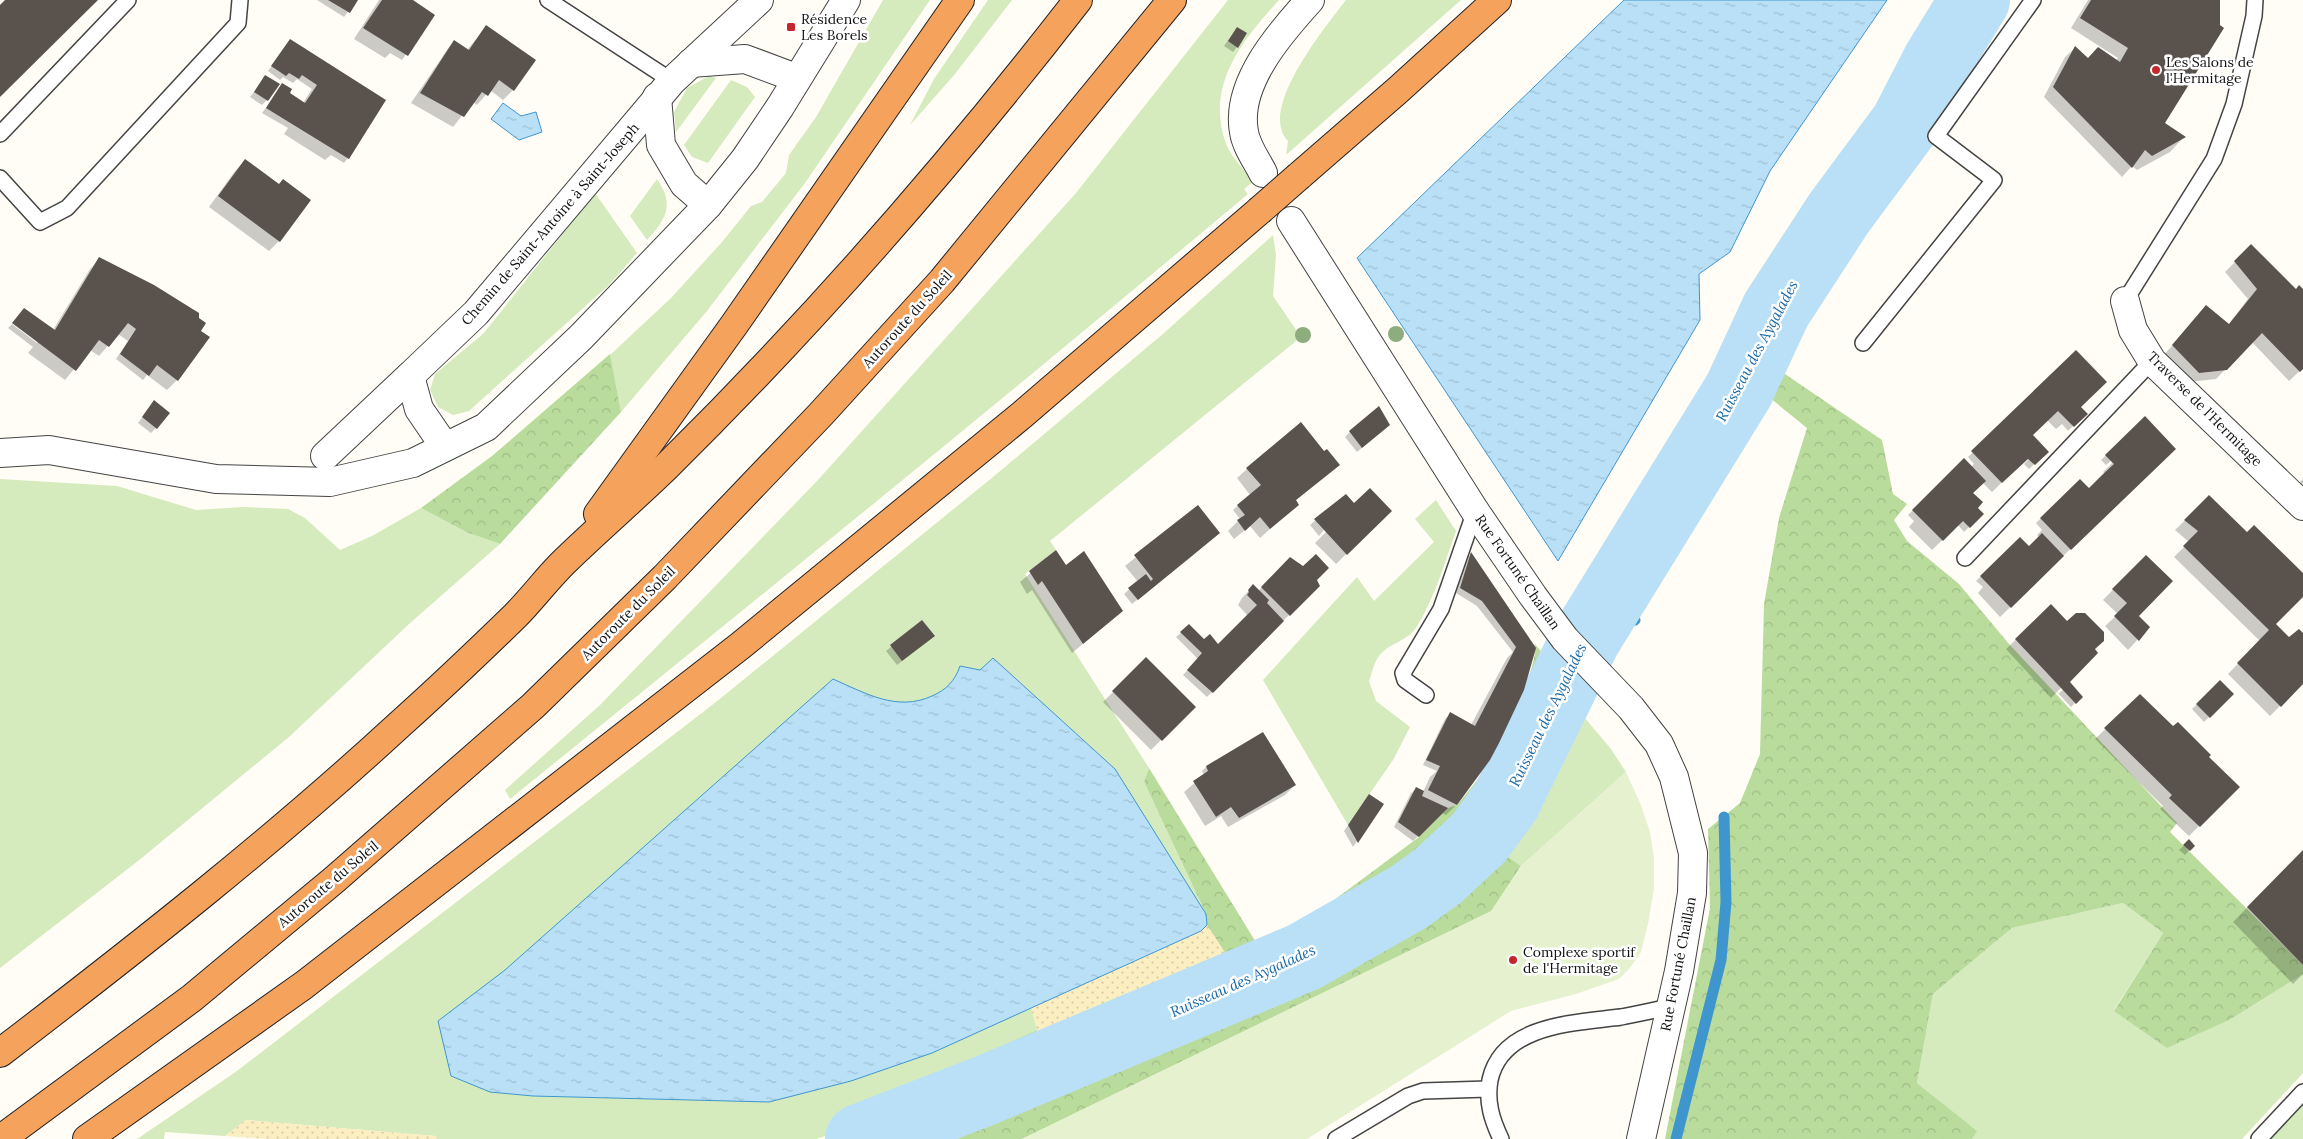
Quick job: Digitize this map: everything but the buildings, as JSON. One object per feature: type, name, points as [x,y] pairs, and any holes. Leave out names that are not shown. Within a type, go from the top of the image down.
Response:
[{"type":"highway","points":[[562,564],[734,325],[960,0]]},
{"type":"highway","points":[[0,1053],[91,983],[278,833],[399,726],[518,613],[562,564],[673,460],[783,347],[863,260],[1026,67],[1078,0]]},
{"type":"highway","name":"Autoroute du Soleil","points":[[1,1139],[192,998],[334,880],[533,706],[672,570],[821,414],[942,281],[1172,0]]},
{"type":"highway","points":[[86,1139],[304,985],[740,646],[1023,414],[1398,90],[1497,0]]},
{"type":"street","name":"Chemin de Saint-Antoine à Saint-Joseph","points":[[325,456],[476,313],[665,89],[759,0]]},
{"type":"street","points":[[0,453],[49,450],[216,479],[330,482],[413,463],[486,426],[581,337],[708,205],[755,144],[780,107],[796,78],[846,0]]},
{"type":"street","points":[[1263,173],[1244,133],[1243,104],[1261,62],[1287,25],[1310,0]]},
{"type":"street","points":[[691,63],[745,59],[796,78]]},
{"type":"street","name":"Chemin de Saint-Antoine à Saint-Joseph","points":[[665,89],[661,145],[684,184],[708,205]]},
{"type":"street","name":"Rue Fortuné Chaillan","points":[[1291,220],[1475,512],[1565,639],[1631,708],[1659,744],[1674,777],[1693,853],[1692,893],[1679,972],[1641,1139]]},
{"type":"street","name":"Traverse de l'Hermitage","points":[[2125,301],[2133,330],[2152,360],[2303,506]]},
{"type":"street","points":[[410,376],[420,409],[445,447]]},
{"type":"lane","points":[[0,134],[128,0]]},
{"type":"lane","points":[[0,178],[40,222],[67,208],[238,23],[240,0]]},
{"type":"lane","points":[[548,0],[665,89]]},
{"type":"lane","points":[[1863,343],[1994,180],[1936,136],[2033,0]]},
{"type":"lane","points":[[2125,301],[2214,159],[2234,104],[2254,16],[2255,0]]},
{"type":"lane","points":[[1964,558],[2152,360]]},
{"type":"lane","points":[[1426,695],[1405,680],[1403,673],[1441,609],[1475,512]]},
{"type":"lane","points":[[1501,1139],[1489,1108],[1488,1089],[1492,1071],[1501,1054],[1518,1040],[1541,1031],[1670,1006]]},
{"type":"lane","points":[[1336,1139],[1408,1096],[1423,1091],[1488,1089]]},
{"type":"lane","points":[[2259,1139],[2303,1092]]},
{"type":"green space","points":[[883,0],[930,0],[805,183],[707,311],[621,412],[610,355],[671,298],[722,242],[751,206],[762,202],[786,173],[789,155],[816,117]]},
{"type":"green space","points":[[988,0],[1012,0],[955,74],[910,125],[934,79]]},
{"type":"green space","points":[[1228,0],[1279,0],[1240,48],[1224,83],[1220,102],[1221,123],[1228,149],[1253,182],[1244,189],[1248,194],[788,574],[510,799],[505,790],[600,705],[817,481],[1076,193]]},
{"type":"green space","points":[[1346,0],[1461,0],[1286,155],[1288,141],[1281,127],[1281,110],[1287,90],[1311,48]]},
{"type":"green space","points":[[709,76],[716,78],[676,132],[674,112],[687,88]]},
{"type":"green space","points":[[731,80],[747,87],[755,97],[708,163],[692,157],[684,145]]},
{"type":"green space","points":[[657,179],[666,197],[666,211],[659,225],[647,240],[630,216]]},
{"type":"green space","points":[[595,193],[637,253],[610,284],[469,411],[453,415],[438,407],[430,390],[435,374],[484,333]]},
{"type":"green space","points":[[1273,235],[1276,255],[1273,296],[1301,337],[1050,541],[1056,550],[1025,574],[1149,768],[1144,782],[1206,914],[1207,925],[1201,931],[1032,1008],[1037,1030],[908,1087],[896,1115],[816,1139],[437,1139],[435,1136],[246,1120],[225,1136],[165,1132],[164,1139],[137,1139],[237,1071],[716,702],[993,477],[1164,333]]},
{"type":"green space","points":[[610,354],[621,412],[500,544],[466,532],[421,508],[492,456]]},
{"type":"green space","points":[[1769,363],[1882,440],[1893,494],[1907,504],[1894,520],[1907,541],[1959,584],[2009,644],[2177,823],[2170,832],[2303,965],[2303,974],[2231,1019],[2167,1048],[2114,1011],[2163,933],[2123,903],[2012,928],[1933,994],[1917,1083],[1977,1131],[1972,1139],[1665,1139],[1710,908],[1708,829],[1740,803],[1760,754],[1764,604],[1779,518],[1807,428],[1759,389]]},
{"type":"green space","points":[[0,479],[117,486],[196,510],[243,507],[288,509],[305,518],[340,550],[372,536],[421,508],[466,532],[500,544],[409,624],[289,737],[138,861],[0,968]]},
{"type":"green space","points":[[1436,500],[1456,531],[1439,581],[1429,605],[1416,628],[1412,633],[1379,656],[1374,664],[1369,681],[1376,701],[1410,727],[1393,760],[1348,825],[1263,680],[1357,577],[1374,601],[1434,542],[1415,519]]},
{"type":"green space","points":[[1534,643],[1552,664],[1529,713],[1490,784],[1458,828],[1429,860],[1400,882],[1377,895],[1234,967],[1207,925],[1206,914],[1144,782],[1149,768],[1257,944],[1318,912],[1419,837],[1448,808],[1457,805],[1484,771],[1512,718],[1532,666],[1535,652]]},
{"type":"green space","points":[[1574,705],[1611,749],[1626,772],[1521,866],[1490,844],[1512,814]]},
{"type":"green space","name":"Complexe sportif de l'Hermitage","points":[[1626,772],[1641,805],[1650,832],[1654,858],[1654,889],[1641,952],[1630,968],[1619,979],[1576,994],[1511,1011],[1307,1139],[1022,1139],[1491,911],[1521,866]]},
{"type":"green space","points":[[1490,844],[1521,866],[1492,911],[1022,1139],[957,1139],[935,1125],[1320,960],[1377,931],[1439,890]]},
{"type":"green space","points":[[2123,903],[2163,933],[2114,1010],[2231,1019],[2303,974],[2303,1073],[2242,1139],[1972,1139],[1976,1131],[1917,1083],[1933,994],[2012,928]]},
{"type":"green space","points":[[1037,1030],[1047,1057],[896,1115],[908,1087]]},
{"type":"green space","points":[[2303,1102],[2303,1139],[2270,1139]]},
{"type":"green space","points":[[935,1125],[957,1139],[902,1139]]},
{"type":"sand","points":[[1207,925],[1234,967],[1209,982],[1047,1057],[1031,1008],[1201,931]]},
{"type":"sand","points":[[246,1120],[436,1136],[437,1139],[270,1139],[225,1136]]},
{"type":"water","points":[[1624,0],[1887,0],[1770,171],[1730,252],[1699,274],[1700,320],[1558,561],[1357,258]]},
{"type":"water","points":[[503,103],[521,116],[536,112],[542,132],[519,140],[491,119]]},
{"type":"water","points":[[993,658],[1115,769],[1206,914],[1207,925],[1201,931],[932,1053],[851,1081],[769,1102],[533,1096],[490,1092],[451,1076],[438,1021],[505,970],[833,679],[881,699],[906,702],[919,700],[942,691],[953,681],[960,666],[980,670]]},
{"type":"waterway","name":"Ruisseau des Aygalades","points":[[860,1139],[984,1091],[1304,957],[1409,897],[1438,876],[1479,838],[1506,801],[1585,640],[1739,390],[1776,310],[1839,213],[1905,124],[1938,60],[1975,0]]},
{"type":"waterway","points":[[1619,586],[1635,620]]},
{"type":"waterway","points":[[1676,1139],[1721,960],[1726,902],[1724,817]]},
{"type":"place","name":"Résidence Les Borels","points":[[791,27]]},
{"type":"place","name":"Les Salons de l'Hermitage","points":[[2156,70]]},
{"type":"place","name":"Complexe sportif de l'Hermitage","points":[[1513,960]]}]
